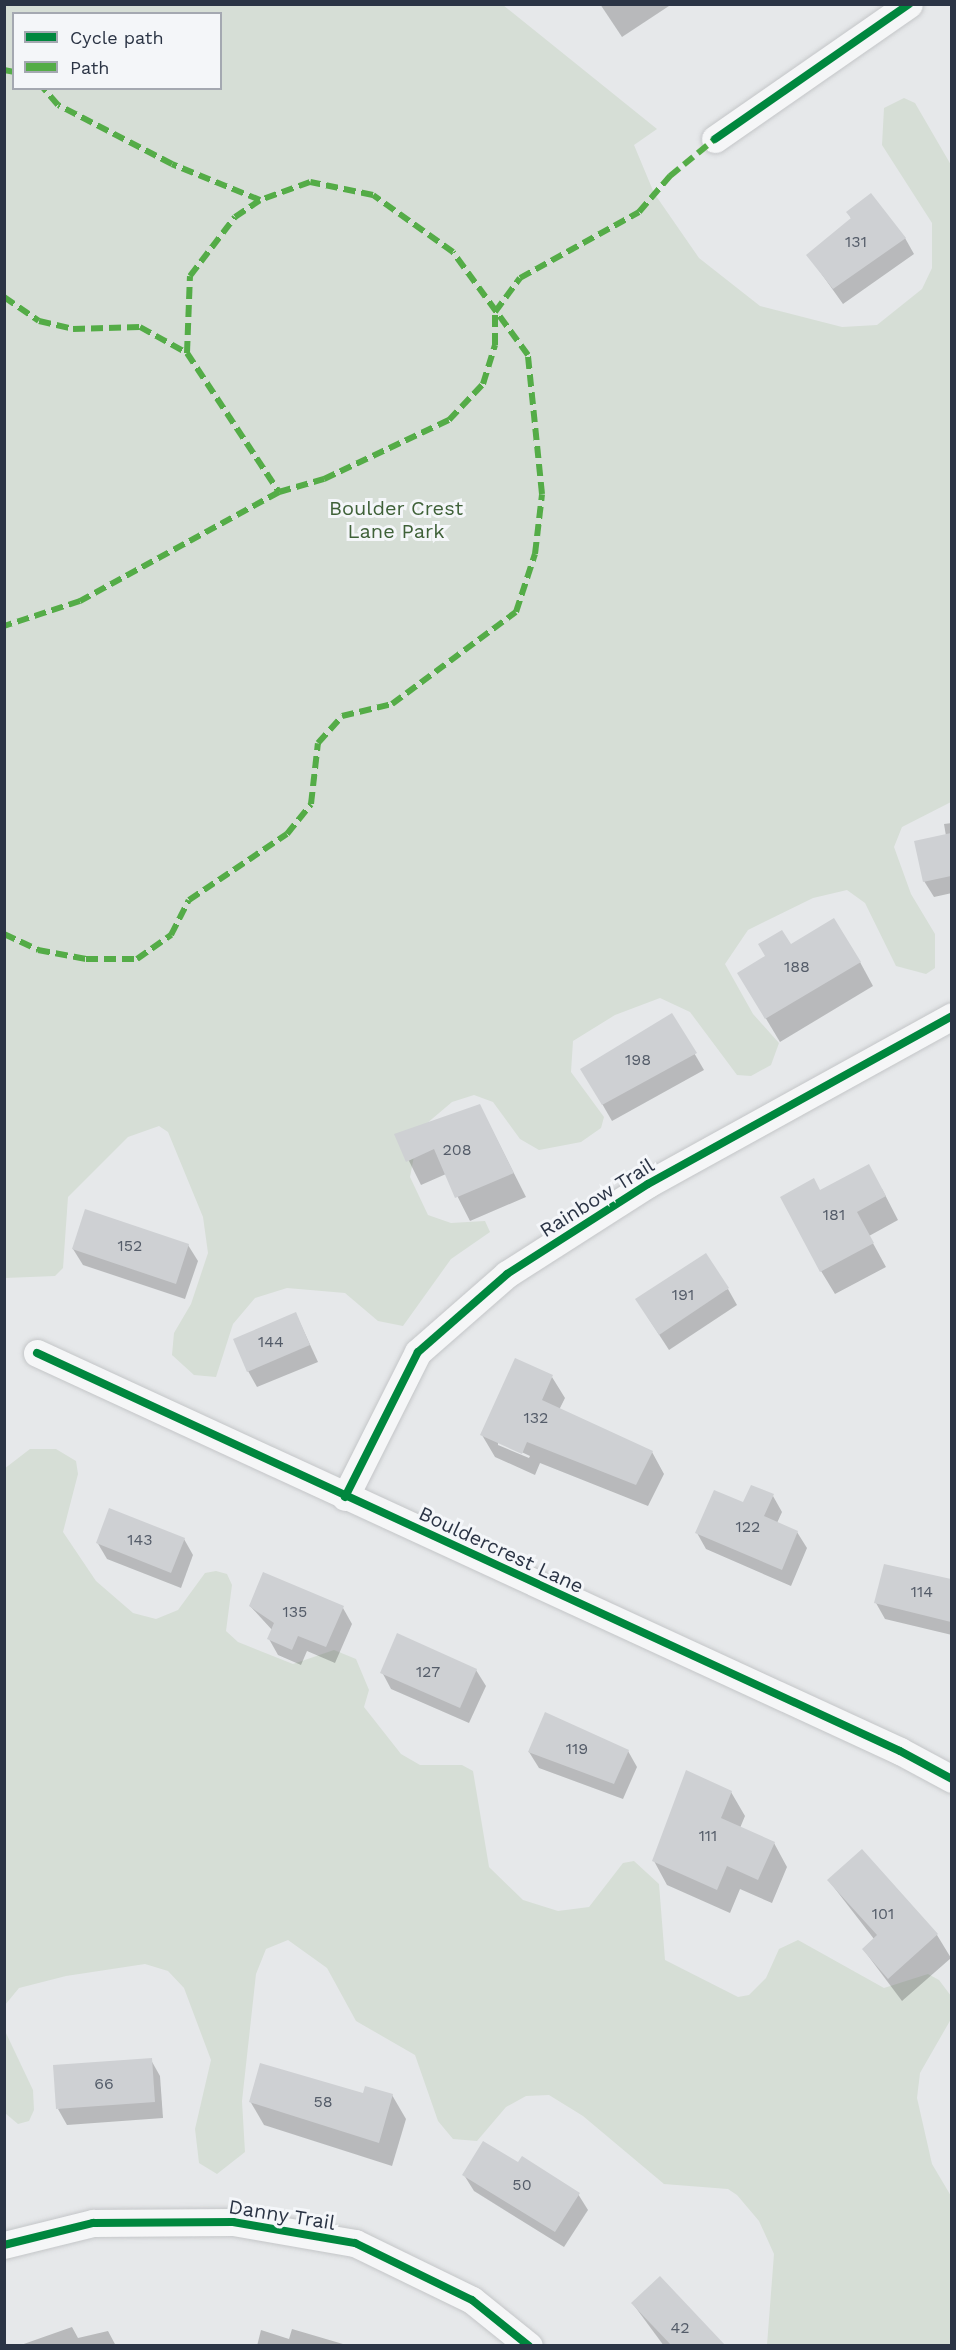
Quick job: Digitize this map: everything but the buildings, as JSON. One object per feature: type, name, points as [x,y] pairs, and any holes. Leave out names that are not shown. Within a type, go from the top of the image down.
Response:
[{"type":"street","points":[[715,139],[909,4]]},
{"type":"street","name":"Rainbow Trail","points":[[345,1497],[418,1352],[507,1274],[648,1184],[951,1016]]},
{"type":"street","name":"Bouldercrest Lane","points":[[37,1353],[900,1751],[951,1779]]},
{"type":"street","name":"Danny Trail","points":[[4,2245],[93,2223],[233,2222],[355,2243],[472,2300],[529,2346]]},
{"type":"green space","name":"Boulder Crest Lane Park","points":[[4,5],[503,5],[657,129],[634,145],[654,193],[699,258],[760,306],[842,327],[877,325],[922,289],[932,268],[932,223],[882,145],[884,108],[904,98],[915,103],[951,165],[951,802],[902,827],[894,847],[911,894],[935,934],[935,968],[926,974],[896,966],[865,903],[847,890],[813,898],[748,930],[725,964],[753,1014],[779,1043],[771,1065],[751,1076],[737,1075],[690,1012],[660,998],[615,1015],[573,1041],[571,1072],[604,1117],[601,1128],[581,1142],[539,1150],[520,1139],[493,1102],[474,1095],[452,1102],[419,1130],[410,1177],[428,1215],[451,1223],[485,1221],[490,1232],[451,1259],[403,1326],[378,1321],[345,1293],[287,1288],[255,1298],[233,1324],[216,1377],[194,1375],[172,1355],[174,1333],[191,1304],[208,1253],[203,1217],[168,1132],[159,1126],[128,1137],[68,1197],[63,1268],[55,1276],[5,1278]]},
{"type":"green space","points":[[30,1449],[56,1449],[76,1461],[78,1474],[63,1532],[96,1581],[133,1613],[156,1619],[178,1610],[205,1573],[216,1571],[227,1574],[232,1585],[226,1631],[238,1642],[293,1664],[334,1650],[356,1659],[369,1690],[364,1707],[401,1754],[420,1765],[462,1765],[473,1771],[489,1867],[523,1900],[558,1911],[589,1907],[623,1863],[634,1861],[659,1884],[665,1960],[738,1997],[749,1995],[766,1978],[779,1949],[798,1940],[884,1988],[928,1974],[939,1980],[951,1996],[951,2019],[920,2073],[917,2098],[932,2164],[951,2196],[951,2345],[767,2345],[774,2254],[759,2221],[737,2195],[728,2189],[664,2184],[583,2116],[549,2095],[526,2096],[506,2107],[477,2141],[453,2139],[438,2121],[415,2055],[356,2021],[327,1968],[288,1940],[266,1949],[256,1974],[242,2101],[245,2152],[217,2174],[199,2163],[195,2129],[211,2060],[184,1988],[168,1971],[145,1964],[66,1976],[19,1988],[5,2005],[4,1469]]},
{"type":"green space","points":[[5,2031],[33,2090],[34,2110],[29,2121],[18,2124],[5,2113]]},
{"type":"marked path","points":[[4,70],[12,72]]},
{"type":"marked path","points":[[4,934],[38,950],[86,959],[137,959],[171,935],[189,900],[287,834],[311,804],[318,743],[342,716],[392,704],[516,612],[535,554],[542,494],[528,355],[453,252],[373,195],[310,182],[260,200],[172,164],[58,105],[45,90]]},
{"type":"marked path","points":[[279,492],[324,479],[449,420],[483,384],[495,345],[495,312],[520,278],[639,212],[670,176],[715,139]]},
{"type":"marked path","points":[[187,353],[190,276],[235,217],[260,200]]},
{"type":"marked path","points":[[4,297],[39,321],[73,329],[140,327],[187,353],[279,492],[80,601],[4,626]]},
{"type":"cycle path","points":[[715,139],[909,4]]},
{"type":"cycle path","points":[[345,1497],[418,1352],[507,1274],[648,1184],[952,1016]]},
{"type":"cycle path","points":[[37,1353],[900,1751],[952,1779]]},
{"type":"cycle path","points":[[4,2245],[93,2223],[233,2222],[355,2243],[472,2300],[529,2346]]}]
